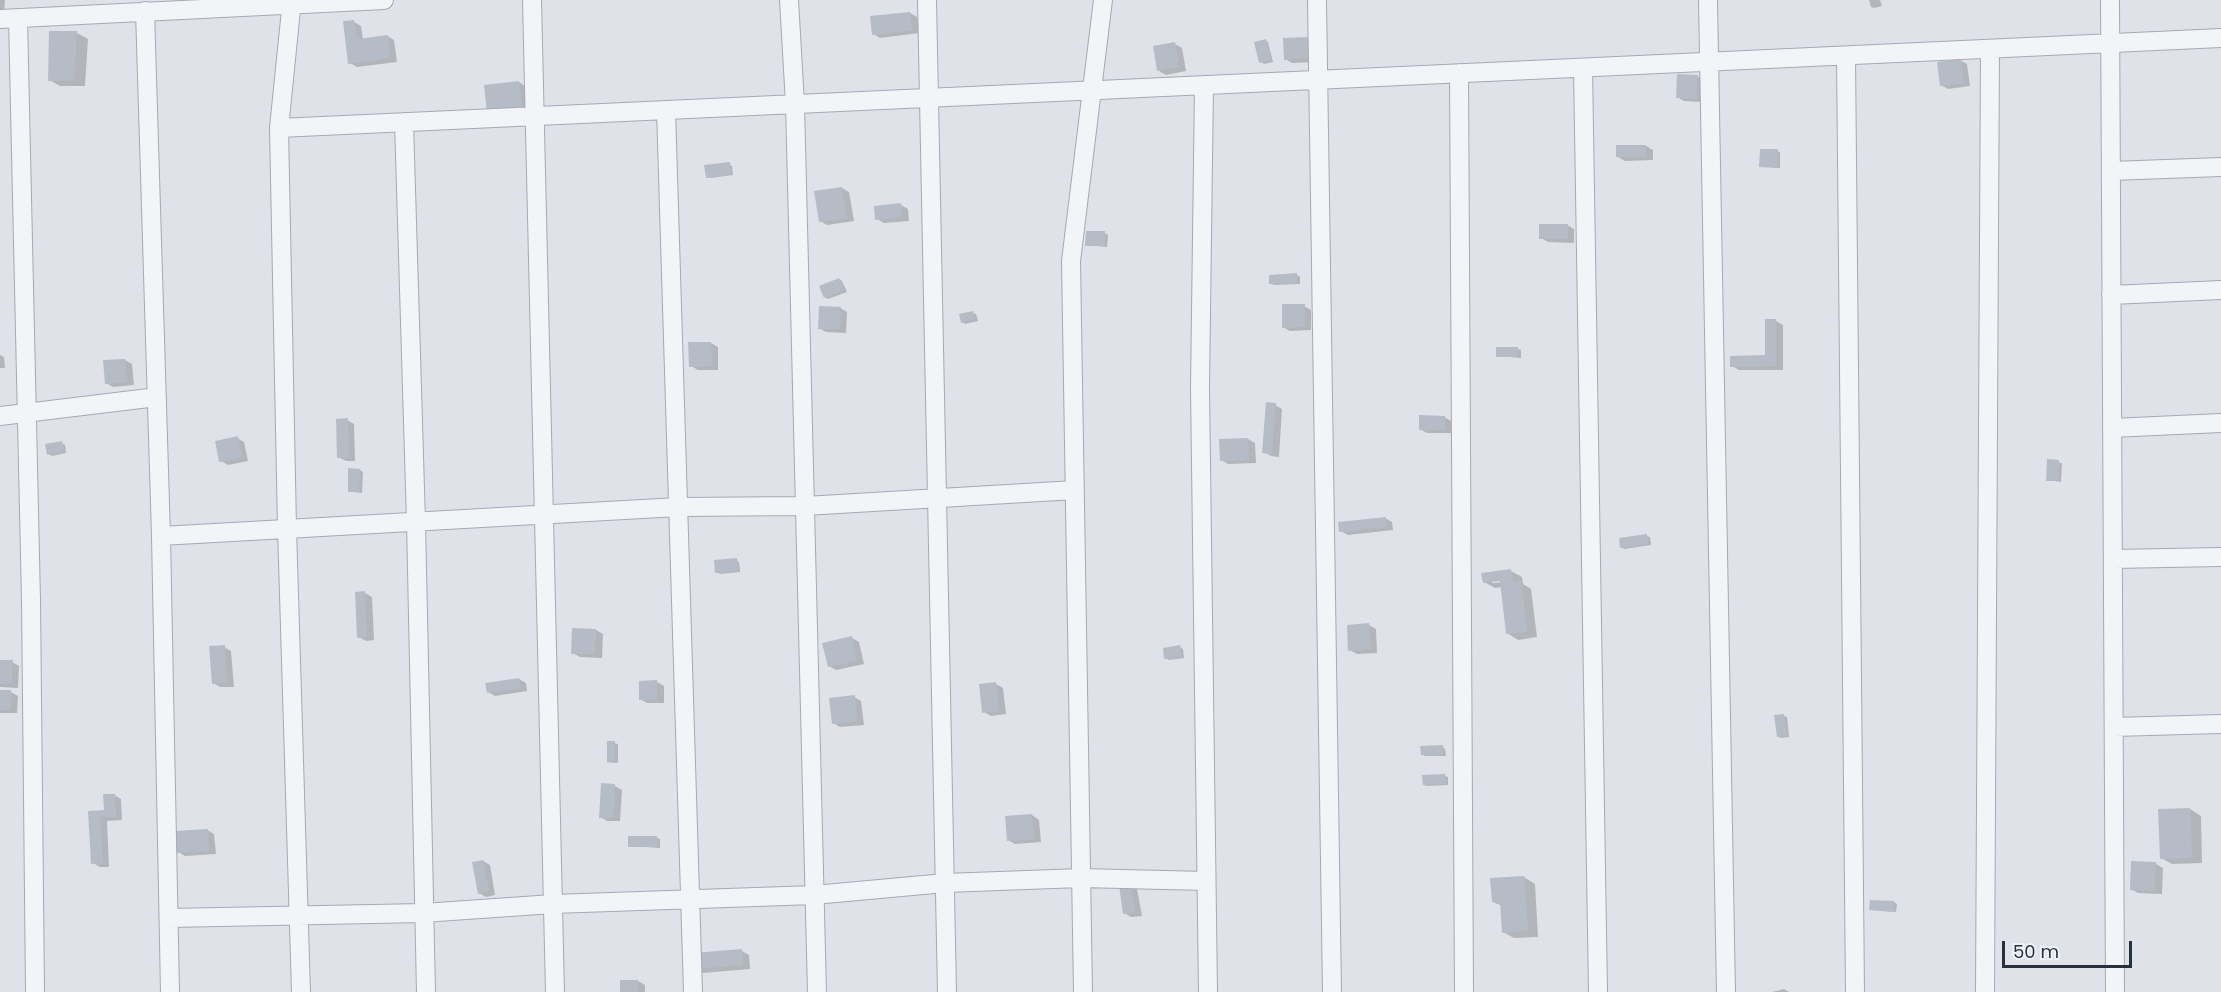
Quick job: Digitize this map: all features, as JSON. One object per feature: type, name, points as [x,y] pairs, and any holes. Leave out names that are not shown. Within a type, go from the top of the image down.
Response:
[{"type":"street","points":[[35,992],[27,414],[9,18],[292,2],[384,0]]},
{"type":"street","points":[[532,0],[555,992]]},
{"type":"street","points":[[789,0],[795,104],[817,992]]},
{"type":"street","points":[[927,0],[947,992]]},
{"type":"street","points":[[1083,992],[1071,261],[1102,0]]},
{"type":"street","points":[[1317,0],[1332,992]]},
{"type":"street","points":[[1708,0],[1726,992]]},
{"type":"street","points":[[2110,0],[2115,992]]},
{"type":"street","points":[[292,2],[279,128],[287,528],[301,992]]},
{"type":"street","points":[[145,12],[161,536],[170,992]]},
{"type":"street","points":[[279,128],[2221,38]]},
{"type":"street","points":[[1985,992],[1990,49]]},
{"type":"street","points":[[1846,56],[1855,992]]},
{"type":"street","points":[[1583,68],[1598,992]]},
{"type":"street","points":[[1459,73],[1464,992]]},
{"type":"street","points":[[1204,85],[1200,388],[1208,992]]},
{"type":"street","points":[[666,110],[693,992]]},
{"type":"street","points":[[404,122],[416,522],[426,992]]},
{"type":"street","points":[[2111,171],[2221,167]]},
{"type":"street","points":[[2111,295],[2221,290]]},
{"type":"street","points":[[0,416],[157,397]]},
{"type":"street","points":[[2112,428],[2221,423]]},
{"type":"street","points":[[161,536],[678,507],[805,506],[1075,490]]},
{"type":"street","points":[[2113,559],[2221,556]]},
{"type":"street","points":[[2114,726],[2221,724]]},
{"type":"street","points":[[169,918],[423,913],[553,904],[814,895],[945,883],[1081,878],[1206,881]]},
{"type":"building","points":[[910,12],[912,30],[872,35],[870,16]]},
{"type":"building","points":[[354,20],[357,39],[388,35],[390,58],[348,64],[343,21]]},
{"type":"building","points":[[49,31],[77,31],[74,81],[48,81]]},
{"type":"building","points":[[1307,37],[1309,58],[1284,60],[1283,38]]},
{"type":"building","points":[[1266,39],[1271,60],[1259,63],[1254,42]]},
{"type":"building","points":[[1175,42],[1179,67],[1157,71],[1153,46]]},
{"type":"building","points":[[1961,59],[1964,83],[1940,86],[1937,62]]},
{"type":"building","points":[[1677,74],[1698,75],[1697,99],[1676,98]]},
{"type":"building","points":[[519,81],[522,109],[487,113],[484,85]]},
{"type":"building","points":[[1616,145],[1646,145],[1646,157],[1616,157]]},
{"type":"building","points":[[1760,149],[1778,149],[1777,168],[1759,167]]},
{"type":"building","points":[[730,162],[731,174],[706,178],[704,165]]},
{"type":"building","points":[[842,187],[847,218],[819,222],[814,191]]},
{"type":"building","points":[[901,203],[902,217],[875,220],[874,206]]},
{"type":"building","points":[[1539,224],[1568,224],[1568,239],[1539,239]]},
{"type":"building","points":[[1086,231],[1105,231],[1105,246],[1085,246]]},
{"type":"building","points":[[1297,273],[1297,283],[1269,284],[1269,275]]},
{"type":"building","points":[[839,278],[844,290],[824,298],[819,286]]},
{"type":"building","points":[[1282,304],[1305,304],[1305,327],[1282,328]]},
{"type":"building","points":[[819,306],[841,307],[840,329],[818,329]]},
{"type":"building","points":[[973,311],[975,319],[961,323],[959,314]]},
{"type":"building","points":[[1765,319],[1776,319],[1776,366],[1730,367],[1730,356],[1765,355]]},
{"type":"building","points":[[688,342],[711,342],[712,366],[689,367]]},
{"type":"building","points":[[1496,347],[1518,347],[1518,357],[1496,357]]},
{"type":"building","points":[[125,359],[127,382],[105,384],[103,360]]},
{"type":"building","points":[[1266,402],[1276,403],[1272,454],[1262,453]]},
{"type":"building","points":[[1419,415],[1445,416],[1445,430],[1419,430]]},
{"type":"building","points":[[348,418],[349,458],[337,458],[336,419]]},
{"type":"building","points":[[238,436],[242,458],[219,462],[215,441]]},
{"type":"building","points":[[1248,438],[1249,460],[1220,461],[1219,439]]},
{"type":"building","points":[[62,441],[64,452],[47,455],[45,444]]},
{"type":"building","points":[[2047,459],[2059,460],[2058,481],[2046,481]]},
{"type":"building","points":[[348,468],[360,469],[359,492],[348,492]]},
{"type":"building","points":[[1386,517],[1387,527],[1339,532],[1338,522]]},
{"type":"building","points":[[1647,534],[1648,544],[1620,548],[1619,538]]},
{"type":"building","points":[[737,558],[738,572],[715,573],[714,560]]},
{"type":"building","points":[[1511,569],[1513,582],[1521,581],[1527,632],[1506,634],[1500,581],[1483,583],[1481,573]]},
{"type":"building","points":[[365,591],[367,637],[357,638],[355,592]]},
{"type":"building","points":[[1369,623],[1371,649],[1348,651],[1347,625]]},
{"type":"building","points":[[572,628],[596,629],[595,654],[571,654]]},
{"type":"building","points":[[852,636],[857,661],[828,667],[822,643]]},
{"type":"building","points":[[225,645],[227,683],[212,684],[209,646]]},
{"type":"building","points":[[1180,645],[1182,657],[1164,659],[1163,648]]},
{"type":"building","points":[[0,660],[13,660],[11,684],[0,684]]},
{"type":"building","points":[[519,678],[520,688],[487,693],[485,683]]},
{"type":"building","points":[[657,680],[657,700],[639,700],[639,681]]},
{"type":"building","points":[[996,682],[999,711],[982,713],[979,684]]},
{"type":"building","points":[[0,690],[11,690],[10,710],[0,710]]},
{"type":"building","points":[[855,695],[857,721],[832,724],[829,698]]},
{"type":"building","points":[[1784,714],[1787,736],[1777,737],[1774,715]]},
{"type":"building","points":[[607,741],[615,741],[615,763],[607,762]]},
{"type":"building","points":[[1443,745],[1443,755],[1421,755],[1420,746]]},
{"type":"building","points":[[1445,774],[1446,784],[1423,785],[1422,775]]},
{"type":"building","points":[[601,783],[615,784],[614,818],[599,818]]},
{"type":"building","points":[[103,794],[115,794],[116,817],[100,817],[103,863],[91,864],[88,811],[104,810]]},
{"type":"building","points":[[2190,808],[2192,858],[2160,859],[2158,809]]},
{"type":"building","points":[[1032,814],[1034,839],[1007,841],[1005,816]]},
{"type":"building","points":[[208,829],[209,851],[176,853],[175,831]]},
{"type":"building","points":[[628,836],[657,836],[657,847],[628,847]]},
{"type":"building","points":[[483,860],[489,891],[478,894],[472,862]]},
{"type":"building","points":[[2131,861],[2156,862],[2155,891],[2130,890]]},
{"type":"building","points":[[1524,876],[1528,931],[1502,933],[1500,902],[1492,902],[1490,878]]},
{"type":"building","points":[[1131,883],[1135,912],[1123,914],[1119,885]]},
{"type":"building","points":[[1870,900],[1894,901],[1894,912],[1869,910]]},
{"type":"building","points":[[742,949],[743,965],[695,969],[693,953]]},
{"type":"building","points":[[620,980],[638,980],[638,992],[620,992]]}]
